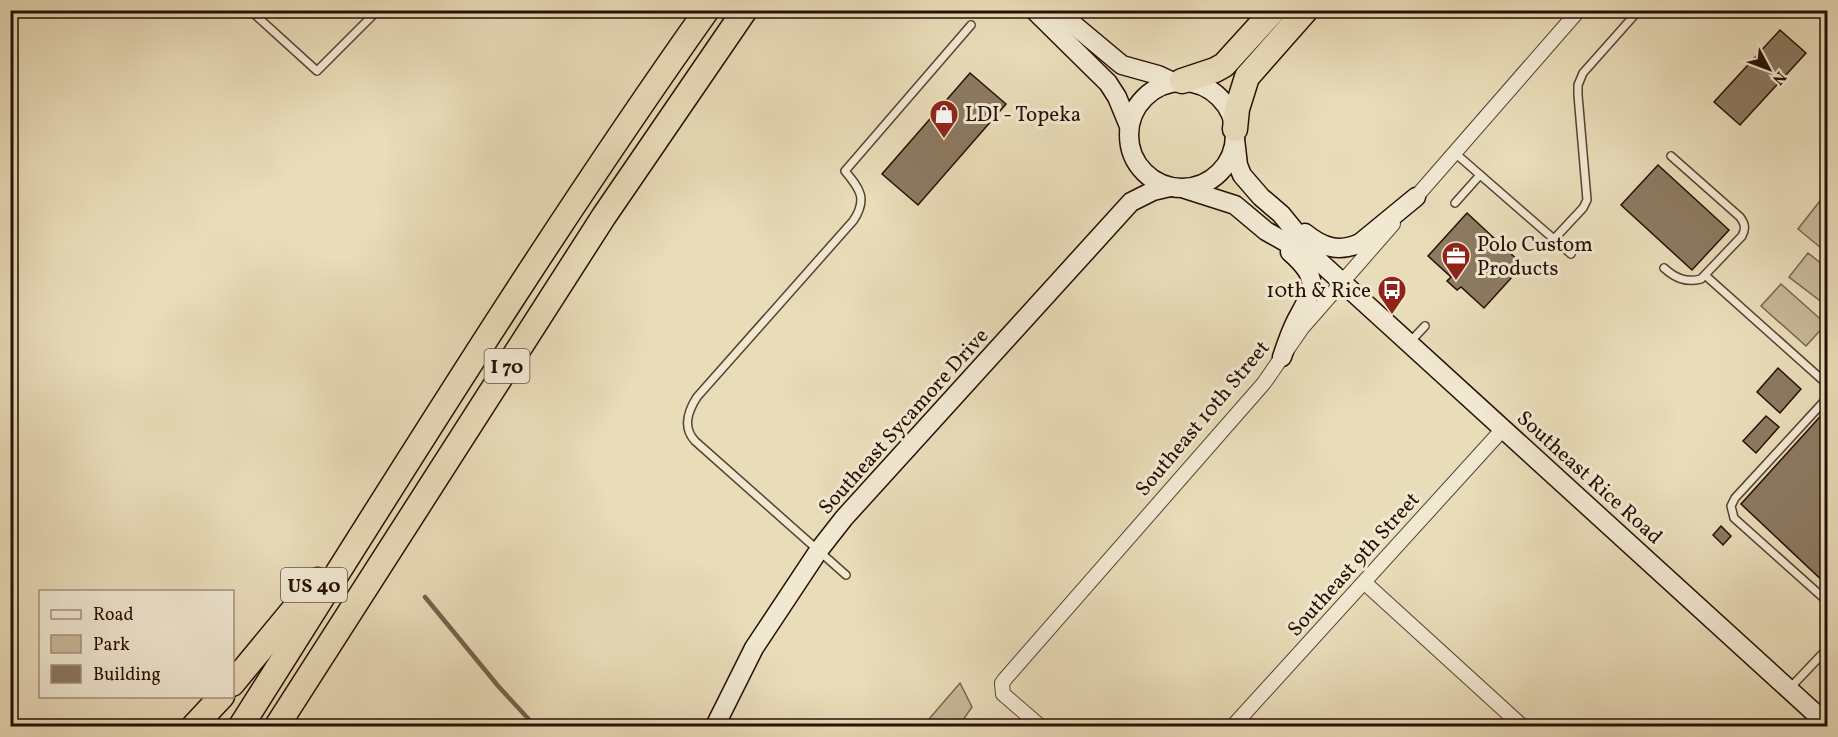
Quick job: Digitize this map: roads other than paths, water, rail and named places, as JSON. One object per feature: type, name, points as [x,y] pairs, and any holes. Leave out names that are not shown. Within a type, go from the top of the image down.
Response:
[{"type":"highway","name":"I 70","points":[[241,726],[547,245],[707,10]]},
{"type":"highway","name":"I 70","points":[[277,726],[603,216],[745,10]]},
{"type":"highway","points":[[1177,82],[1215,70],[1224,64],[1274,10]]},
{"type":"highway","points":[[1235,134],[1237,110],[1247,77],[1306,10]]},
{"type":"highway","name":"US 40","points":[[234,682],[395,484]]},
{"type":"highway","points":[[194,726],[220,698]]},
{"type":"street","points":[[1034,10],[1108,83],[1117,97],[1129,126],[1130,149],[1141,170],[1149,177],[1177,188],[1203,184],[1219,173],[1230,158],[1235,134],[1233,117],[1227,105],[1218,95],[1201,85],[1177,82],[1122,65],[1056,10]]},
{"type":"street","name":"Southeast 10th Street","points":[[1040,726],[1006,697],[1002,690],[1005,679],[1264,383],[1302,328],[1579,10]]},
{"type":"street","points":[[1129,126],[1135,109],[1147,94],[1177,82]]},
{"type":"street","name":"Southeast Rice Road","points":[[1235,134],[1238,165],[1242,175],[1261,197],[1281,214],[1321,263],[1827,725]]},
{"type":"street","name":"Southeast Rice Road","points":[[1177,188],[1235,205],[1266,231],[1321,263]]},
{"type":"street","name":"Southeast Sycamore Drive","points":[[715,726],[754,648],[819,550],[870,488],[1131,202],[1153,190],[1177,188]]},
{"type":"street","points":[[1281,214],[1316,242],[1343,249],[1360,243],[1416,197]]},
{"type":"street","points":[[1266,231],[1304,265],[1310,279],[1309,298],[1289,334],[1282,357]]},
{"type":"street","name":"Southeast 9th Street","points":[[1233,726],[1503,429]]},
{"type":"street","points":[[1365,583],[1522,726]]},
{"type":"lane","points":[[250,10],[317,71],[378,10]]},
{"type":"lane","points":[[1554,239],[1583,208],[1587,200],[1578,95],[1580,78],[1639,10]]},
{"type":"lane","points":[[846,575],[695,441],[689,434],[688,415],[697,397],[853,221],[860,211],[861,193],[844,171],[971,26]]},
{"type":"lane","points":[[1455,153],[1571,254]]},
{"type":"lane","points":[[1664,268],[1671,275],[1686,280],[1693,281],[1706,276],[1746,229],[1744,223],[1671,156]]},
{"type":"lane","points":[[1455,203],[1480,175]]},
{"type":"lane","points":[[1706,276],[1827,385]]},
{"type":"lane","points":[[1409,343],[1425,326]]},
{"type":"lane","points":[[1827,397],[1735,498],[1731,506],[1734,518],[1827,602]]},
{"type":"lane","points":[[1789,689],[1827,648]]},
{"type":"waterway","points":[[425,597],[499,687],[535,726]]},
{"type":"place","name":"LDI - Topeka","points":[[944,140]]},
{"type":"place","name":"Polo Custom Products","points":[[1456,282]]},
{"type":"place","name":"10th & Rice","points":[[1392,316]]}]
